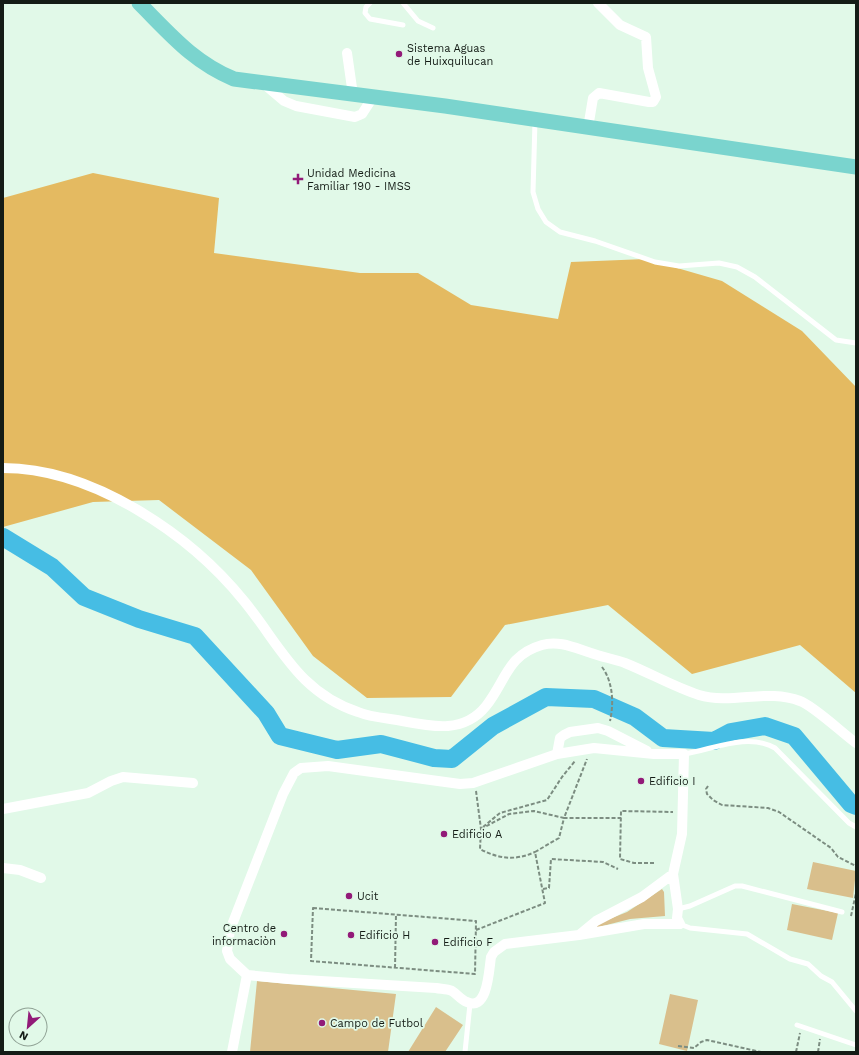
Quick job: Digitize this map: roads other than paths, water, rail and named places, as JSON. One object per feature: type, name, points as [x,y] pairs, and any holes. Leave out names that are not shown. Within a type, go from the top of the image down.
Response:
[{"type":"main road","points":[[139,3],[190,54],[205,65],[234,79],[373,97],[856,167]]},
{"type":"street","points":[[588,128],[593,98],[599,93],[649,102],[653,102],[656,97],[648,68],[646,37],[620,25],[598,3]]},
{"type":"street","points":[[347,53],[353,95]]},
{"type":"street","points":[[264,84],[284,101],[296,106],[355,117],[362,114],[373,97]]},
{"type":"street","points":[[3,468],[37,471],[65,477],[96,488],[119,499],[171,533],[223,576],[245,602],[285,659],[304,680],[343,706],[359,713],[439,728],[461,725],[475,717],[486,706],[516,658],[525,650],[545,643],[558,643],[621,662],[701,696],[732,699],[786,696],[803,702],[856,743]]},
{"type":"street","points":[[556,754],[560,738],[564,734],[598,728],[608,731],[654,754]]},
{"type":"street","points":[[594,748],[654,754],[684,754],[682,834],[673,874],[678,908],[677,918],[680,924],[644,924],[580,935],[505,944],[494,952],[491,957],[486,990],[482,1000],[477,1003],[470,1004],[451,991],[436,988],[288,980],[247,975],[230,959],[227,951],[227,942],[282,794],[294,773],[302,768],[328,766],[452,784],[473,783],[556,754],[594,748]]},
{"type":"street","points":[[3,809],[88,793],[111,781],[123,777],[193,783]]},
{"type":"street","points":[[3,868],[20,870],[41,878]]},
{"type":"street","points":[[580,935],[596,921],[642,897],[673,874]]},
{"type":"street","points":[[232,1052],[247,975]]},
{"type":"lane","points":[[370,3],[366,7],[365,13],[370,18],[403,24]]},
{"type":"lane","points":[[403,3],[418,21],[433,28]]},
{"type":"lane","points":[[535,120],[533,192],[538,209],[546,222],[560,232],[595,241],[655,262],[679,266],[720,263],[737,267],[755,277],[836,340],[856,343]]},
{"type":"lane","points":[[684,754],[732,742],[759,742],[768,745],[774,748],[849,823],[856,827]]},
{"type":"lane","points":[[678,908],[690,906],[734,886],[742,886],[842,912]]},
{"type":"lane","points":[[680,924],[690,928],[747,934],[790,959],[808,964],[821,976],[832,982],[856,1011]]},
{"type":"lane","points":[[465,1052],[470,1004]]},
{"type":"lane","points":[[799,1026],[856,1045]]},
{"type":"waterway","points":[[3,537],[52,567],[84,597],[139,619],[195,636],[266,713],[280,736],[337,750],[381,744],[434,758],[452,759],[493,726],[546,697],[594,699],[635,717],[663,738],[714,741],[731,732],[765,726],[794,736],[851,804],[856,806]]},
{"type":"place","name":"Sistema Aguas de Huixquilucan","points":[[399,54]]},
{"type":"place","name":"Unidad Medicina Familiar 190 - IMSS","points":[[298,179]]},
{"type":"place","name":"Edificio I","points":[[641,781]]},
{"type":"place","name":"Edificio A","points":[[444,834]]},
{"type":"place","name":"Ucit","points":[[349,896]]},
{"type":"place","name":"Centro de informaciòn","points":[[284,934]]},
{"type":"place","name":"Edificio H","points":[[351,935]]},
{"type":"place","name":"Edificio F","points":[[435,942]]},
{"type":"place","name":"Campo de Futbol","points":[[322,1023]]}]
